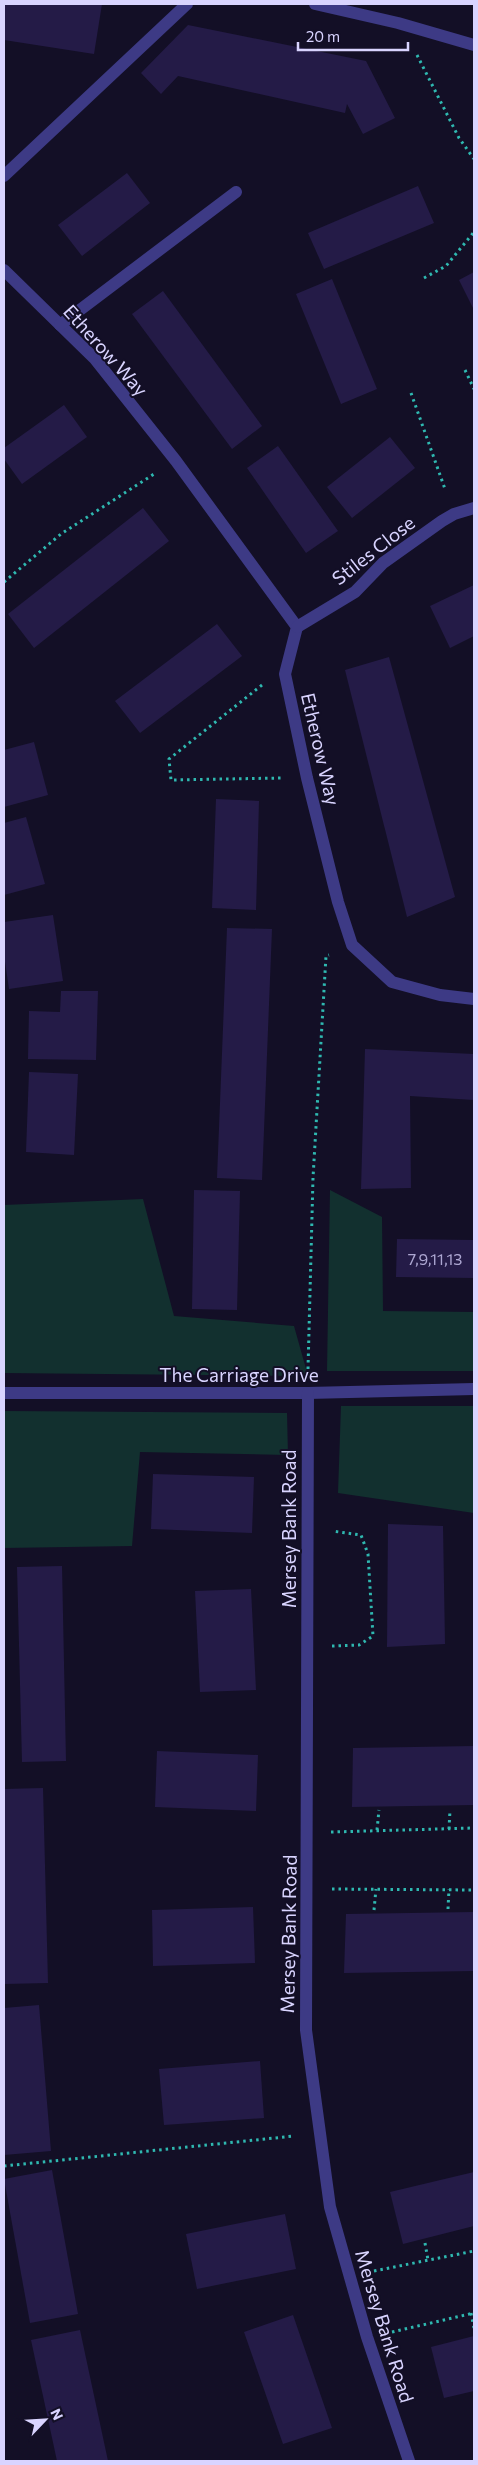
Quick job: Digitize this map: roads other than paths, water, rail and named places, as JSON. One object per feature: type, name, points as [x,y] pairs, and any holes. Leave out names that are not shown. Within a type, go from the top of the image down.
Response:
[{"type":"street","points":[[4,176],[187,4]]},
{"type":"street","points":[[315,4],[398,22],[474,45]]},
{"type":"street","points":[[60,325],[236,192]]},
{"type":"street","name":"Etherow Way","points":[[4,270],[95,359],[176,461],[297,627],[285,674],[307,778],[338,902],[352,945],[392,982],[440,995],[474,998]]},
{"type":"street","name":"Stiles Close","points":[[297,627],[355,592],[383,564],[454,514],[474,508]]},
{"type":"street","name":"The Carriage Drive","points":[[4,1393],[308,1393],[474,1389]]},
{"type":"street","name":"Mersey Bank Road","points":[[308,1393],[306,2030],[330,2207],[367,2338],[409,2461]]}]
